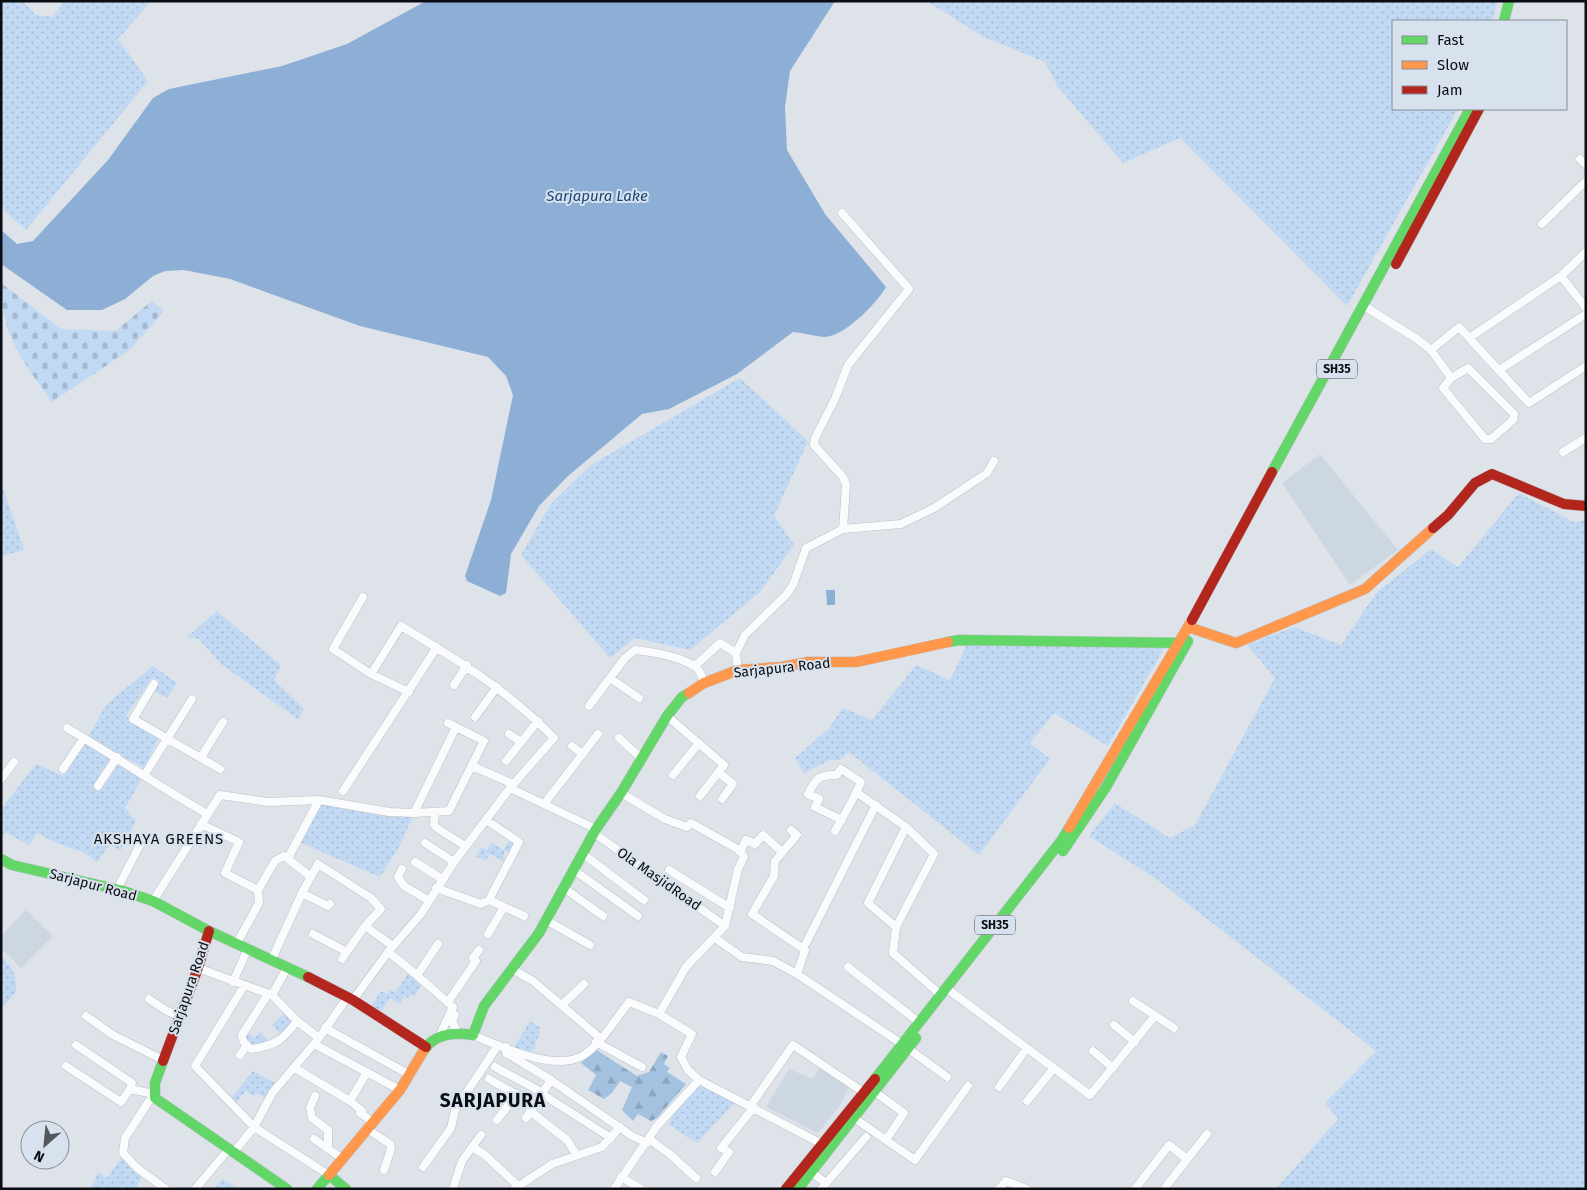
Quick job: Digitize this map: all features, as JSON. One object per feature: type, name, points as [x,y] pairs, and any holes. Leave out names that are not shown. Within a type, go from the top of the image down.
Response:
[{"type":"main road","points":[[1504,20],[1509,1]]},
{"type":"main road","points":[[1512,20],[1517,1]]},
{"type":"main road","name":"SH35","points":[[1367,307],[1469,110]]},
{"type":"main road","name":"SH35","points":[[798,1189],[837,1133],[862,1092],[905,1046],[1061,841],[1191,628],[1367,307],[1478,110]]},
{"type":"main road","points":[[1191,628],[1236,643],[1365,589],[1448,515],[1475,483],[1492,474],[1518,482],[1564,505],[1586,506]]},
{"type":"main road","name":"Sarjapura Road","points":[[473,1035],[484,1006],[546,920],[595,831],[621,793],[667,716],[682,697],[704,683],[738,670],[782,667],[808,662],[856,662],[960,640],[1083,640],[1182,643]]},
{"type":"main road","name":"Sarjapur Road","points":[[1,859],[12,865],[117,889],[153,901],[209,931]]},
{"type":"main road","name":"Sarjapura Road","points":[[154,1096],[163,1060],[198,968],[209,931],[272,959],[350,999],[426,1047]]},
{"type":"main road","name":"SH35","points":[[786,1189],[822,1144],[854,1118],[875,1092],[920,1023],[946,992]]},
{"type":"main road","points":[[318,1189],[400,1090],[426,1047],[439,1037],[457,1032],[473,1035]]},
{"type":"main road","points":[[154,1096],[287,1189]]},
{"type":"main road","points":[[329,1176],[346,1189]]},
{"type":"street","points":[[1542,224],[1586,181]]},
{"type":"street","points":[[842,213],[909,289],[848,365],[835,400],[815,438],[814,445],[843,477],[846,485],[843,529]]},
{"type":"street","points":[[1469,338],[1561,276],[1586,252]]},
{"type":"street","points":[[1561,276],[1586,308]]},
{"type":"street","points":[[1367,307],[1431,350],[1451,378]]},
{"type":"street","points":[[1499,370],[1586,314]]},
{"type":"street","points":[[1431,350],[1459,327],[1529,403],[1586,366]]},
{"type":"street","points":[[1468,368],[1471,370],[1514,414],[1513,420],[1491,439],[1485,439],[1443,388],[1451,378],[1468,368]]},
{"type":"street","points":[[1563,452],[1586,438]]},
{"type":"street","points":[[738,670],[736,653],[745,635],[786,596],[793,585],[806,548],[843,529],[901,524],[934,508],[987,473],[994,461]]},
{"type":"street","points":[[363,597],[333,649],[371,674],[409,692]]},
{"type":"street","points":[[195,1189],[254,1127],[273,1092],[295,1068],[325,1028],[421,914],[428,900],[465,846],[512,786],[554,738],[520,704],[468,665],[401,626],[371,674]]},
{"type":"street","points":[[695,666],[720,643],[736,653]]},
{"type":"street","points":[[343,791],[437,647]]},
{"type":"street","points":[[588,706],[625,658],[635,650],[656,654],[695,666],[701,674],[704,683]]},
{"type":"street","points":[[454,685],[468,665]]},
{"type":"street","points":[[610,678],[639,698]]},
{"type":"street","points":[[154,684],[133,719],[220,769]]},
{"type":"street","points":[[475,717],[497,687]]},
{"type":"street","points":[[145,774],[192,699]]},
{"type":"street","points":[[667,716],[724,765],[700,796]]},
{"type":"street","points":[[506,761],[538,721]]},
{"type":"street","points":[[201,757],[223,722]]},
{"type":"street","points":[[153,901],[218,798],[224,794],[268,802],[319,800],[389,812],[414,814],[449,811],[484,741],[448,723]]},
{"type":"street","points":[[67,728],[145,774],[156,785],[208,814]]},
{"type":"street","points":[[414,814],[456,728]]},
{"type":"street","points":[[509,734],[522,742]]},
{"type":"street","points":[[544,804],[598,734]]},
{"type":"street","points":[[63,769],[84,738]]},
{"type":"street","points":[[619,738],[641,758]]},
{"type":"street","points":[[674,775],[699,743]]},
{"type":"street","points":[[572,746],[583,754]]},
{"type":"street","points":[[98,786],[117,757]]},
{"type":"street","points":[[1,779],[14,762]]},
{"type":"street","name":"Ola MasjidRoad","points":[[472,766],[595,831],[725,926]]},
{"type":"street","points":[[835,832],[842,820],[861,782],[841,769],[837,775],[823,775],[816,779],[808,794],[819,799],[815,807],[842,820]]},
{"type":"street","points":[[719,773],[733,784],[722,799]]},
{"type":"street","points":[[856,792],[906,827],[934,854],[896,927],[893,953],[1090,1095],[1155,1016]]},
{"type":"street","points":[[621,793],[665,819],[687,827],[690,823],[695,825],[740,852],[744,857],[738,869],[725,926],[686,967],[658,1014]]},
{"type":"street","points":[[288,858],[319,800]]},
{"type":"street","points":[[806,943],[876,805]]},
{"type":"street","points":[[435,813],[434,825],[465,846]]},
{"type":"street","points":[[436,888],[481,904],[489,900],[519,842],[486,820]]},
{"type":"street","points":[[201,824],[240,842],[225,872],[258,890]]},
{"type":"street","points":[[896,927],[868,903],[906,827]]},
{"type":"street","points":[[791,830],[797,836],[775,861],[774,876],[752,914],[805,950],[797,974]]},
{"type":"street","points":[[740,852],[746,840],[755,844],[763,834],[782,852]]},
{"type":"street","points":[[425,843],[454,862]]},
{"type":"street","points":[[117,889],[140,845]]},
{"type":"street","points":[[583,854],[644,900]]},
{"type":"street","points":[[237,943],[259,903],[258,890],[275,862],[284,856],[310,876]]},
{"type":"street","points":[[415,862],[442,879]]},
{"type":"street","points":[[272,959],[310,876],[318,864],[370,898],[381,909],[365,926],[345,956],[313,934]]},
{"type":"street","points":[[402,869],[398,877],[402,884],[428,900]]},
{"type":"street","points":[[574,870],[638,916]]},
{"type":"street","points":[[669,870],[730,908]]},
{"type":"street","points":[[564,888],[603,916]]},
{"type":"street","points":[[302,893],[328,906],[330,904]]},
{"type":"street","points":[[489,900],[524,916]]},
{"type":"street","points":[[488,934],[504,907]]},
{"type":"street","points":[[546,920],[590,945]]},
{"type":"street","points":[[365,926],[418,974],[430,989],[453,1007],[439,1037]]},
{"type":"street","points":[[715,938],[742,958],[773,961],[797,974],[905,1046],[947,1077]]},
{"type":"street","points":[[418,974],[438,944]]},
{"type":"street","points":[[233,982],[248,948]]},
{"type":"street","points":[[448,1002],[476,961],[473,958],[479,950]]},
{"type":"street","points":[[848,967],[920,1023]]},
{"type":"street","points":[[198,968],[270,995],[317,1041],[400,1090]]},
{"type":"street","points":[[288,968],[242,1035],[242,1040],[251,1049],[267,1047],[284,1038],[297,1021]]},
{"type":"street","points":[[512,969],[533,981],[563,1004],[598,1040],[642,1067]]},
{"type":"street","points":[[563,1004],[584,984]]},
{"type":"street","points":[[244,986],[195,1066],[254,1127],[329,1176]]},
{"type":"street","points":[[149,999],[167,1011],[180,1016]]},
{"type":"street","points":[[1133,1000],[1174,1028]]},
{"type":"street","points":[[473,1035],[548,1061],[571,1060],[584,1055],[629,1002],[658,1014],[692,1034],[681,1057],[688,1070],[699,1080],[822,1144]]},
{"type":"street","points":[[451,1011],[455,1015],[452,1021],[457,1032]]},
{"type":"street","points":[[86,1016],[113,1035],[163,1060]]},
{"type":"street","points":[[1114,1025],[1135,1042]]},
{"type":"street","points":[[325,1028],[410,1075]]},
{"type":"street","points":[[66,1066],[121,1102],[130,1089],[132,1083],[76,1045]]},
{"type":"street","points":[[240,1055],[247,1045]]},
{"type":"street","points":[[423,1167],[451,1128],[455,1110],[498,1045]]},
{"type":"street","points":[[715,1172],[728,1152],[721,1148],[793,1045],[862,1092]]},
{"type":"street","points":[[506,1047],[506,1053],[551,1080],[620,1128],[672,1155],[696,1178]]},
{"type":"street","points":[[999,1087],[1026,1048]]},
{"type":"street","points":[[1093,1051],[1114,1068]]},
{"type":"street","points":[[496,1067],[543,1094],[611,1138]]},
{"type":"street","points":[[295,1068],[350,1101],[362,1111],[360,1113],[370,1126],[390,1144],[391,1149],[384,1170]]},
{"type":"street","points":[[1027,1101],[1054,1068]]},
{"type":"street","points":[[350,1101],[367,1072]]},
{"type":"street","points":[[489,1079],[517,1094],[530,1112],[567,1140],[576,1154]]},
{"type":"street","points":[[530,1112],[551,1080]]},
{"type":"street","points":[[614,1189],[620,1177],[648,1141],[657,1126],[699,1080]]},
{"type":"street","points":[[854,1118],[915,1160],[968,1086]]},
{"type":"street","points":[[130,1089],[154,1096]]},
{"type":"street","points":[[875,1092],[904,1114],[886,1140]]},
{"type":"street","points":[[497,1120],[517,1094]]},
{"type":"street","points":[[154,1096],[148,1101],[125,1138],[123,1152],[137,1168],[166,1189]]},
{"type":"street","points":[[315,1096],[310,1108],[312,1118],[328,1130],[328,1149]]},
{"type":"street","points":[[517,1186],[552,1164],[576,1154],[602,1147],[620,1128]]},
{"type":"street","points":[[1164,1189],[1206,1134]]},
{"type":"street","points":[[453,1189],[462,1161],[481,1135]]},
{"type":"street","points":[[811,1172],[824,1186],[866,1137]]},
{"type":"street","points":[[314,1139],[343,1159]]},
{"type":"street","points":[[1136,1188],[1169,1146],[1187,1159]]},
{"type":"street","points":[[472,1147],[485,1155],[517,1186],[528,1189]]},
{"type":"street","points":[[620,1177],[641,1189]]},
{"type":"street","points":[[1000,1189],[1006,1181],[1027,1189]]},
{"type":"shaded area","points":[[1320,454],[1398,550],[1350,585],[1282,483]]},
{"type":"shaded area","points":[[26,910],[53,936],[21,968],[1,948],[1,936]]},
{"type":"shaded area","points":[[820,1068],[850,1086],[840,1105],[818,1133],[766,1107],[789,1069],[813,1079]]},
{"type":"green space","points":[[1,1],[22,1],[36,15],[53,17],[64,1],[151,1],[118,39],[148,81],[26,230],[1,208]]},
{"type":"green space","points":[[927,1],[1497,1],[1493,20],[1392,20],[1392,110],[1457,110],[1347,306],[1180,138],[1123,163],[1058,87],[1045,62],[982,36]]},
{"type":"green space","points":[[1,283],[61,329],[115,331],[152,301],[164,311],[131,349],[52,402],[23,360],[9,333],[2,301]]},
{"type":"green space","points":[[740,378],[808,441],[774,516],[794,545],[760,592],[690,650],[635,638],[610,658],[521,555],[551,504],[591,465]]},
{"type":"green space","points":[[1,482],[24,550],[1,556]]},
{"type":"green space","points":[[1519,493],[1574,522],[1586,520],[1586,1189],[1276,1189],[1338,1119],[1325,1103],[1376,1051],[1155,878],[1089,836],[1115,803],[1170,838],[1195,825],[1275,678],[1247,645],[1294,627],[1341,645],[1376,593],[1431,549],[1458,567]]},
{"type":"green space","points":[[217,611],[281,665],[274,680],[304,709],[298,719],[221,664],[199,639],[187,637]]},
{"type":"green space","points":[[967,644],[1164,648],[1108,746],[1054,713],[1030,743],[1050,759],[979,855],[849,752],[840,760],[830,760],[804,773],[795,758],[829,728],[843,708],[872,720],[916,665],[950,680]]},
{"type":"green space","points":[[153,666],[177,683],[167,698],[154,691],[159,680],[152,678],[126,716],[159,738],[144,768],[88,737],[106,705]]},
{"type":"green space","points":[[85,742],[112,758],[95,789],[100,791],[119,764],[141,780],[125,808],[136,821],[121,850],[109,845],[97,862],[83,852],[56,843],[37,833],[29,845],[5,832],[1,838],[1,809],[36,764],[63,776]]},
{"type":"green space","points":[[324,804],[392,817],[413,816],[399,847],[380,877],[299,842],[319,806]]},
{"type":"green space","points":[[509,841],[514,844],[510,853],[505,851],[503,857],[506,859],[505,862],[490,854],[486,860],[476,857],[481,847],[487,850],[492,843],[503,850]]},
{"type":"green space","points":[[1,957],[9,965],[15,977],[16,992],[1,1009]]},
{"type":"green space","points":[[409,972],[424,986],[421,985],[415,996],[411,994],[408,998],[404,996],[400,1004],[390,998],[381,1012],[372,1006],[380,991],[387,994],[390,990],[395,993]]},
{"type":"green space","points":[[284,1013],[293,1021],[281,1034],[272,1025]]},
{"type":"green space","points":[[530,1021],[541,1028],[534,1049],[528,1053],[513,1049]]},
{"type":"green space","points":[[247,1031],[254,1038],[260,1032],[270,1042],[252,1047],[243,1038]]},
{"type":"green space","points":[[595,1049],[637,1076],[649,1072],[661,1052],[668,1056],[664,1064],[670,1068],[667,1072],[686,1084],[657,1118],[651,1121],[638,1114],[633,1121],[622,1110],[632,1087],[620,1081],[612,1093],[604,1099],[588,1090],[596,1075],[581,1063]]},
{"type":"green space","points":[[253,1071],[275,1083],[266,1098],[256,1093],[254,1096],[246,1091],[233,1106],[225,1097],[228,1094],[233,1096]]},
{"type":"green space","points":[[701,1085],[735,1102],[697,1143],[669,1125],[682,1103]]},
{"type":"green space","points":[[122,1157],[142,1176],[136,1189],[91,1189],[98,1172],[107,1178]]},
{"type":"green space","points":[[222,1179],[239,1189],[217,1189],[216,1187]]},
{"type":"water","name":"Sarjapura Lake","points":[[426,1],[835,1],[790,71],[785,107],[787,150],[825,214],[886,287],[868,310],[850,325],[832,336],[824,337],[793,332],[737,374],[669,409],[642,414],[568,476],[539,506],[511,554],[506,593],[500,596],[467,581],[465,576],[491,500],[513,395],[506,376],[488,357],[360,326],[230,279],[184,270],[165,271],[153,276],[125,299],[102,310],[67,310],[1,264],[1,230],[17,244],[33,241],[108,160],[153,98],[169,89],[282,66],[347,44]]},
{"type":"water","points":[[826,590],[835,590],[835,605],[827,605]]},
{"type":"traffic: fast","points":[[1504,20],[1509,1]]},
{"type":"traffic: fast","points":[[1272,472],[1469,110]]},
{"type":"traffic: fast","points":[[948,642],[960,640],[1185,643]]},
{"type":"traffic: fast","points":[[1063,851],[1106,787],[1188,641]]},
{"type":"traffic: fast","points":[[424,1050],[434,1040],[446,1035],[473,1035],[484,1006],[539,933],[596,829],[621,793],[667,716],[682,697],[689,693]]},
{"type":"traffic: fast","points":[[875,1079],[1061,841],[1069,828]]},
{"type":"traffic: fast","points":[[1,859],[12,865],[120,890],[153,901],[209,931],[308,977]]},
{"type":"traffic: fast","points":[[798,1189],[916,1038]]},
{"type":"traffic: fast","points":[[163,1061],[155,1083],[155,1098],[287,1189]]},
{"type":"traffic: fast","points":[[317,1189],[329,1175],[346,1189]]},
{"type":"traffic: slow","points":[[1188,627],[1236,643],[1365,589],[1433,528]]},
{"type":"traffic: slow","points":[[1069,828],[1192,620]]},
{"type":"traffic: slow","points":[[689,693],[704,683],[738,670],[782,667],[808,662],[856,662],[948,642]]},
{"type":"traffic: slow","points":[[329,1175],[400,1090],[424,1050]]},
{"type":"traffic: jam","points":[[1396,264],[1478,110]]},
{"type":"traffic: jam","points":[[1192,620],[1272,472]]},
{"type":"traffic: jam","points":[[1433,528],[1448,515],[1475,483],[1492,474],[1564,504],[1586,506]]},
{"type":"traffic: jam","points":[[163,1061],[198,968],[209,931]]},
{"type":"traffic: jam","points":[[308,977],[353,1000],[426,1047]]},
{"type":"traffic: jam","points":[[786,1189],[875,1079]]},
{"type":"district","name":"AKSHAYA GREENS","points":[[159,839]]},
{"type":"district","name":"SARJAPURA","points":[[493,1100]]}]
